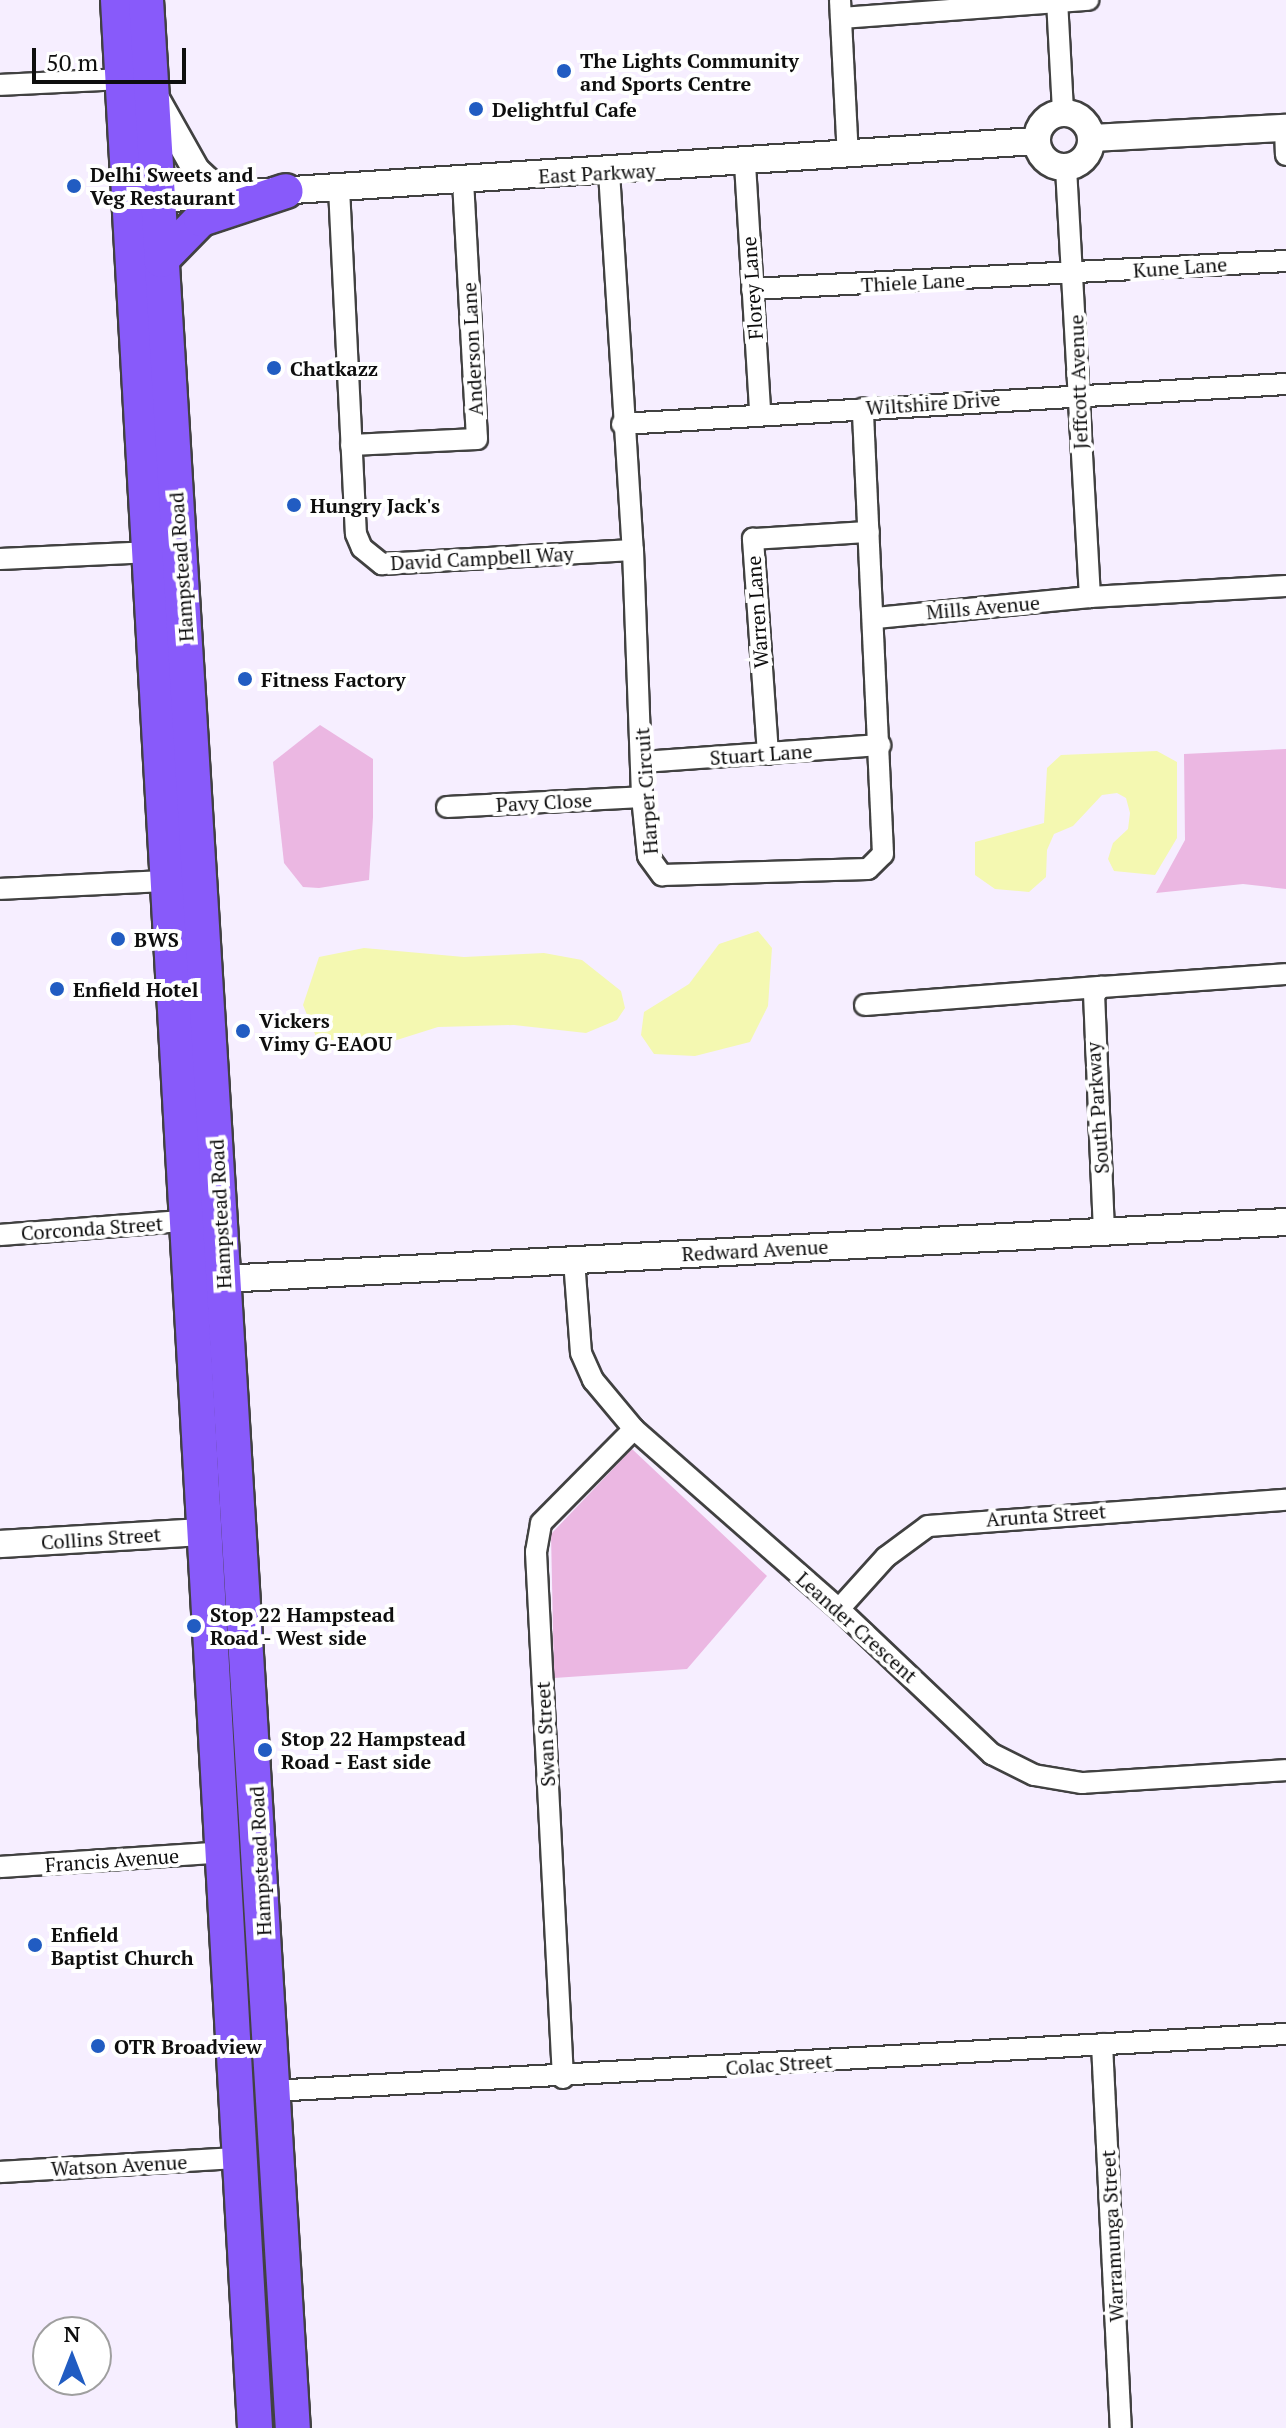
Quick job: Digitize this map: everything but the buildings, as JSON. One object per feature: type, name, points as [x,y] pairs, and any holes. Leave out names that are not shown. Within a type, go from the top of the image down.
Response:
[{"type":"highway","name":"Hampstead Road","points":[[118,0],[142,82],[157,199],[148,264],[201,879],[237,1529],[260,1852],[293,2428]]},
{"type":"highway","name":"Hampstead Road","points":[[146,0],[142,82],[152,552],[165,881],[202,1532],[224,1852],[255,2428]]},
{"type":"highway","points":[[148,264],[201,219],[286,191]]},
{"type":"highway","points":[[165,881],[201,879]]},
{"type":"highway","points":[[184,1221],[220,1218]]},
{"type":"highway","points":[[188,1281],[223,1279]]},
{"type":"highway","points":[[202,1532],[237,1529]]},
{"type":"highway","points":[[224,1852],[260,1852]]},
{"type":"highway","points":[[237,2093],[272,2091]]},
{"type":"highway","points":[[239,2158],[276,2156]]},
{"type":"street","points":[[848,156],[840,9],[1088,0]]},
{"type":"street","points":[[1057,1],[1063,112]]},
{"type":"street","points":[[0,85],[142,82],[196,170],[223,195]]},
{"type":"street","points":[[1063,112],[1080,117],[1092,138],[1088,155],[1066,168],[1043,158],[1036,141],[1041,125],[1063,112]]},
{"type":"street","points":[[1092,138],[1286,128],[1286,155]]},
{"type":"street","name":"East Parkway","points":[[157,199],[745,164],[1036,141]]},
{"type":"street","name":"Florey Lane","points":[[745,164],[760,412]]},
{"type":"street","name":"Jeffcott Avenue","points":[[1066,168],[1074,274],[1076,394],[1090,597]]},
{"type":"street","name":"Harper Circuit","points":[[609,172],[622,424],[633,550],[642,797],[648,856],[662,875],[868,869],[883,854],[876,618],[863,408]]},
{"type":"street","name":"Anderson Lane","points":[[351,445],[477,439],[463,181]]},
{"type":"street","name":"David Campbell Way","points":[[339,188],[356,534],[362,548],[382,564],[633,550]]},
{"type":"street","name":"Kune Lane","points":[[1074,274],[1286,261]]},
{"type":"street","name":"Thiele Lane","points":[[752,289],[1074,274]]},
{"type":"street","name":"Wiltshire Drive","points":[[622,424],[760,412],[1286,384]]},
{"type":"street","name":"Warren Lane","points":[[768,754],[753,539],[869,532]]},
{"type":"street","points":[[0,559],[152,552]]},
{"type":"street","name":"Mills Avenue","points":[[876,618],[1090,597],[1286,586]]},
{"type":"street","name":"Stuart Lane","points":[[642,762],[880,745]]},
{"type":"street","name":"Pavy Close","points":[[447,807],[642,797]]},
{"type":"street","points":[[0,889],[165,881]]},
{"type":"street","points":[[865,1005],[1286,974]]},
{"type":"street","name":"South Parkway","points":[[1101,987],[1090,1008],[1104,1232]]},
{"type":"street","name":"Corconda Street","points":[[0,1235],[184,1221]]},
{"type":"street","name":"Redward Avenue","points":[[223,1279],[1286,1222]]},
{"type":"street","name":"Leander Crescent","points":[[574,1260],[581,1353],[593,1380],[634,1429],[839,1609],[992,1754],[1034,1775],[1082,1783],[1286,1770]]},
{"type":"street","name":"Swan Street","points":[[563,2078],[536,1552],[541,1523],[634,1429]]},
{"type":"street","name":"Arunta Street","points":[[839,1609],[886,1557],[928,1526],[1286,1500]]},
{"type":"street","name":"Collins Street","points":[[0,1544],[202,1532]]},
{"type":"street","name":"Francis Avenue","points":[[0,1867],[224,1852]]},
{"type":"street","name":"Colac Street","points":[[272,2091],[563,2078],[1286,2034]]},
{"type":"street","name":"Warramunga Street","points":[[1102,2044],[1121,2428]]},
{"type":"street","name":"Watson Avenue","points":[[0,2172],[239,2158]]},
{"type":"shaded area","points":[[320,725],[373,759],[373,817],[369,880],[319,888],[303,887],[284,863],[273,762]]},
{"type":"shaded area","points":[[1286,749],[1286,889],[1243,884],[1156,893],[1185,840],[1184,754]]},
{"type":"shaded area","points":[[1157,751],[1177,762],[1177,838],[1155,875],[1114,871],[1108,859],[1113,843],[1128,829],[1130,813],[1126,798],[1117,793],[1102,795],[1073,826],[1054,834],[1047,850],[1046,877],[1029,892],[995,889],[975,875],[975,842],[1044,823],[1047,768],[1061,755]]},
{"type":"shaded area","points":[[758,931],[772,948],[768,1006],[750,1042],[695,1056],[654,1054],[641,1035],[644,1012],[689,984],[719,944]]},
{"type":"shaded area","points":[[364,948],[464,957],[544,953],[582,960],[621,991],[625,1008],[617,1020],[586,1033],[514,1025],[438,1027],[362,1051],[319,1044],[303,1005],[319,957]]},
{"type":"shaded area","points":[[632,1449],[767,1576],[687,1669],[554,1678],[551,1534]]},
{"type":"place","name":"The Lights Community and Sports Centre","points":[[564,71]]},
{"type":"place","name":"Delightful Cafe","points":[[476,109]]},
{"type":"place","name":"Delhi Sweets and Veg Restaurant","points":[[74,186]]},
{"type":"place","name":"Chatkazz","points":[[274,368]]},
{"type":"place","name":"Hungry Jack's","points":[[294,505]]},
{"type":"place","name":"Fitness Factory","points":[[245,679]]},
{"type":"place","name":"BWS","points":[[118,939]]},
{"type":"place","name":"Enfield Hotel","points":[[57,989]]},
{"type":"place","name":"Vickers Vimy G-EAOU","points":[[243,1031]]},
{"type":"place","name":"Stop 22 Hampstead Road - West side","points":[[194,1626]]},
{"type":"place","name":"Stop 22 Hampstead Road - East side","points":[[265,1750]]},
{"type":"place","name":"Enfield Baptist Church","points":[[35,1945]]},
{"type":"place","name":"OTR Broadview","points":[[98,2046]]}]
